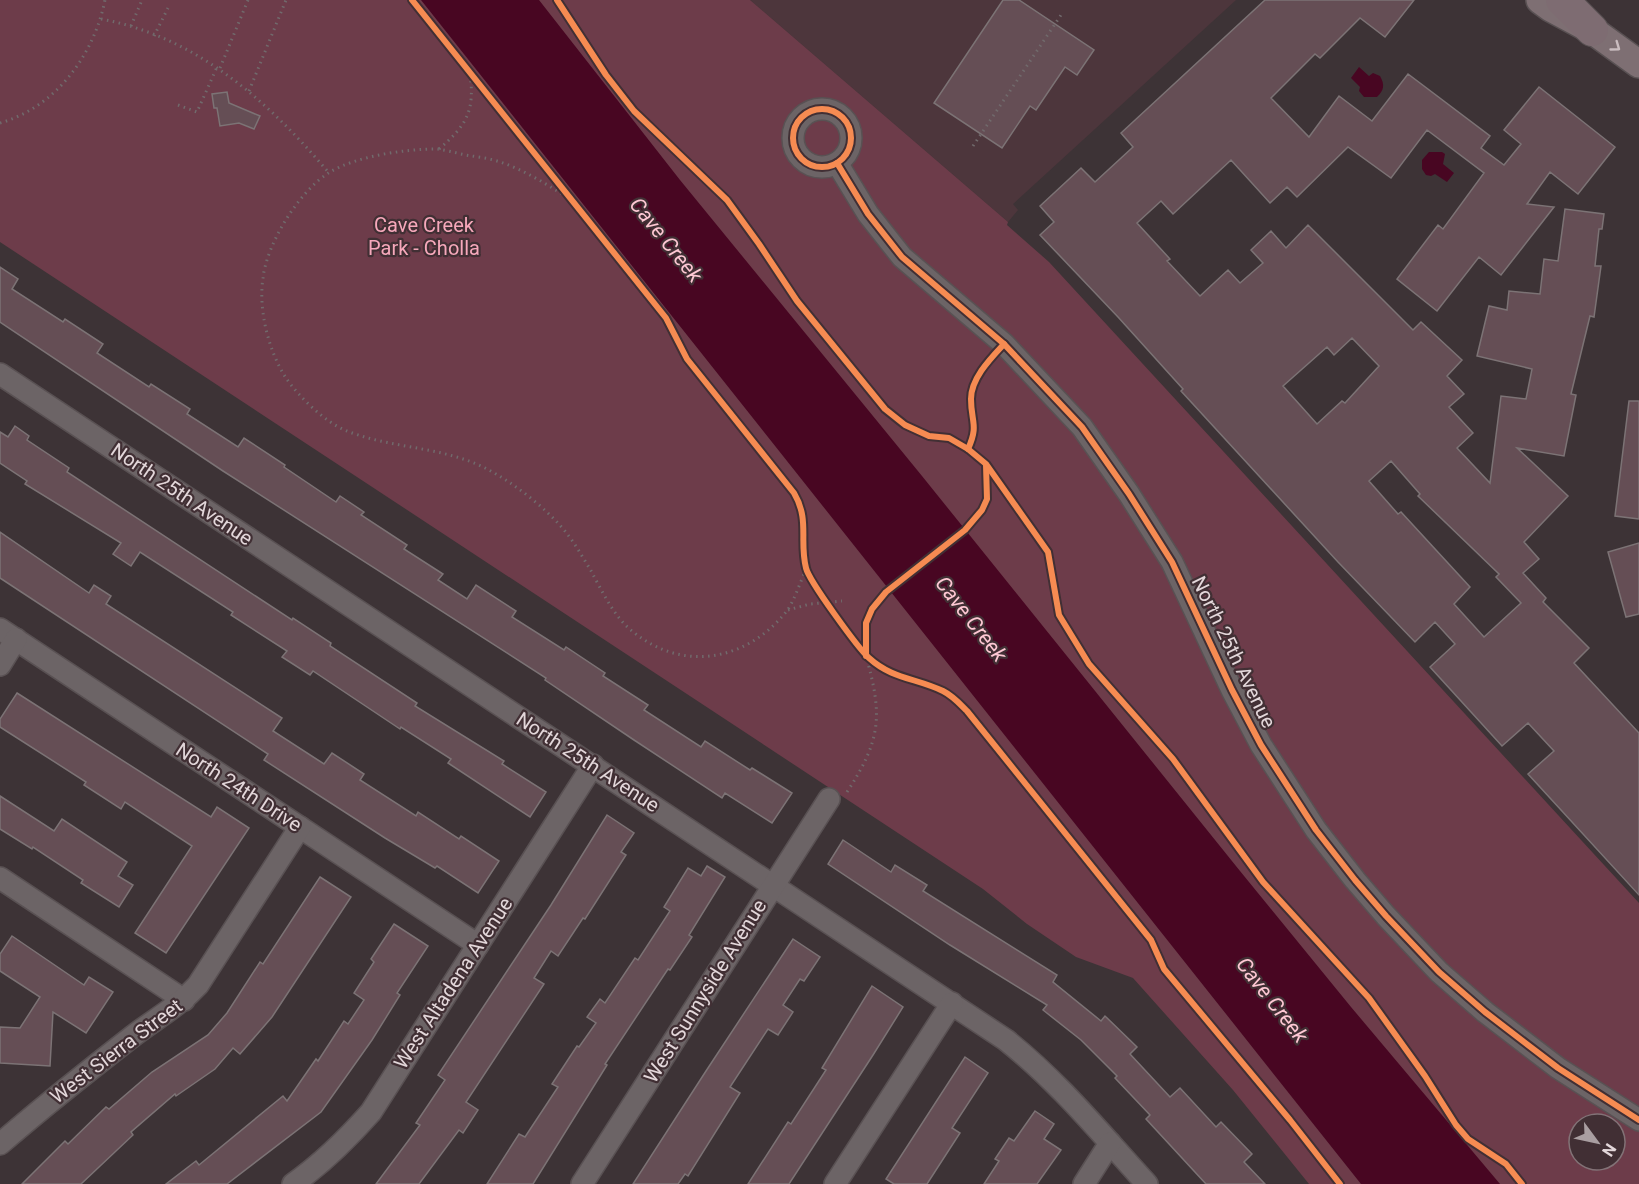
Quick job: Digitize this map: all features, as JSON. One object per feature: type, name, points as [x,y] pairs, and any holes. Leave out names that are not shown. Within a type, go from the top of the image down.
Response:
[{"type":"highway","points":[[1562,0],[1592,30]]},
{"type":"main road","points":[[1540,0],[1592,30],[1639,64]]},
{"type":"street","name":"North 25th Avenue","points":[[837,163],[868,214],[902,257],[1004,344],[1082,427],[1129,494],[1172,562],[1232,690],[1261,745],[1316,830],[1363,889],[1439,972],[1485,1012],[1558,1068],[1639,1120]]},
{"type":"street","name":"North 25th Avenue","points":[[0,374],[1006,1040],[1059,1085],[1147,1184]]},
{"type":"street","points":[[0,665],[8,634]]},
{"type":"street","name":"North 24th Drive","points":[[8,634],[478,945]]},
{"type":"street","name":"West Altadena Avenue","points":[[293,1184],[318,1167],[371,1112],[593,765]]},
{"type":"street","name":"West Sunnyside Avenue","points":[[582,1184],[829,799]]},
{"type":"street","name":"West Sierra Street","points":[[0,1144],[49,1101],[184,1000],[198,985],[300,827]]},
{"type":"street","points":[[0,878],[184,1000]]},
{"type":"street","points":[[835,1184],[952,1003]]},
{"type":"street","points":[[1084,1184],[1110,1143]]},
{"type":"path","points":[[0,123],[38,107],[62,86],[83,58],[101,19],[105,0]]},
{"type":"path","points":[[131,26],[142,0]]},
{"type":"path","points":[[178,105],[197,112],[248,0]]},
{"type":"path","points":[[249,91],[286,0]]},
{"type":"path","points":[[154,36],[168,8]]},
{"type":"path","points":[[973,146],[1061,15]]},
{"type":"path","points":[[101,19],[131,26],[218,67],[249,91],[297,135],[329,173]]},
{"type":"path","points":[[463,64],[478,82]]},
{"type":"path","points":[[439,149],[457,133],[468,116],[473,96],[470,74]]},
{"type":"path","points":[[572,200],[547,184],[499,161],[439,149],[364,158],[329,173],[306,193],[289,216],[272,246],[263,278],[263,311],[273,353],[286,378],[302,398],[344,430],[375,440],[437,451],[463,459],[486,469],[514,486],[568,534],[602,592],[630,630],[655,647],[696,658],[719,656],[742,648],[766,633],[788,610],[806,567]]},
{"type":"path","points":[[557,182],[579,209]]},
{"type":"path","points":[[806,567],[812,580]]},
{"type":"path","points":[[833,611],[823,594],[842,601]]},
{"type":"path","points":[[788,610],[827,602],[852,602]]},
{"type":"path","points":[[829,799],[838,806],[869,755],[878,722],[874,685],[863,646]]},
{"type":"path","points":[[866,656],[880,668]]},
{"type":"shaded area","points":[[750,0],[1236,0],[1013,204],[1018,210],[1008,222]]},
{"type":"green space","name":"Cave Creek Park - Cholla","points":[[0,0],[750,0],[1008,222],[1007,225],[1049,262],[1639,903],[1639,1184],[1309,1184],[1233,1090],[1133,978],[1076,957],[1027,924],[983,889],[0,242]]},
{"type":"water","name":"Cave Creek","points":[[421,0],[539,0],[680,180],[1240,871],[1500,1184],[1361,1184]]},
{"type":"water","points":[[1359,67],[1369,76],[1373,73],[1380,76],[1383,87],[1377,97],[1364,97],[1359,91],[1360,87],[1351,78]]},
{"type":"water","points":[[1429,152],[1445,154],[1443,164],[1454,173],[1447,182],[1435,174],[1426,175],[1422,169],[1422,160]]},
{"type":"building","points":[[1003,0],[1019,0],[1094,50],[1077,75],[1065,67],[1036,110],[1030,106],[1002,148],[934,103]]},
{"type":"building","points":[[1265,0],[1414,0],[1385,37],[1360,18],[1320,58],[1315,54],[1271,98],[1309,137],[1339,96],[1372,121],[1408,74],[1490,136],[1481,148],[1504,165],[1521,144],[1504,130],[1539,87],[1615,147],[1578,194],[1550,172],[1527,204],[1554,207],[1501,275],[1479,257],[1437,311],[1397,279],[1438,225],[1443,229],[1484,173],[1427,130],[1391,178],[1348,147],[1297,197],[1287,187],[1270,203],[1231,160],[1173,214],[1161,201],[1137,223],[1170,259],[1167,261],[1200,296],[1228,270],[1240,283],[1263,263],[1251,250],[1271,231],[1286,248],[1308,225],[1413,330],[1421,322],[1462,360],[1447,376],[1464,394],[1449,407],[1473,433],[1457,448],[1490,483],[1501,396],[1526,399],[1532,369],[1477,356],[1489,306],[1507,310],[1509,291],[1540,294],[1544,259],[1558,261],[1565,209],[1604,214],[1602,229],[1599,229],[1595,266],[1601,266],[1594,317],[1590,316],[1571,394],[1576,395],[1564,456],[1517,448],[1568,496],[1524,542],[1539,559],[1523,573],[1546,598],[1543,602],[1589,648],[1574,663],[1639,733],[1639,895],[1528,774],[1554,751],[1528,723],[1502,746],[1430,667],[1455,644],[1435,622],[1415,642],[1338,562],[1181,391],[1183,389],[1118,317],[1040,235],[1054,222],[1040,206],[1081,168],[1095,182],[1133,147],[1121,133]],"holes":[[[1352,338],[1379,366],[1345,403],[1342,401],[1317,424],[1283,386],[1327,347],[1334,355]],[[1391,461],[1420,494],[1418,496],[1499,574],[1496,577],[1521,603],[1484,637],[1454,604],[1470,587],[1369,481]]]},
{"type":"building","points":[[227,92],[229,103],[260,116],[254,129],[239,123],[220,126],[212,94]]},
{"type":"building","points":[[0,267],[18,279],[12,289],[63,322],[65,319],[103,344],[97,353],[149,387],[151,384],[190,409],[187,414],[238,447],[244,438],[336,502],[340,496],[364,512],[361,515],[407,545],[404,549],[443,574],[438,580],[467,599],[476,585],[516,611],[512,617],[564,650],[566,647],[605,673],[603,676],[648,705],[644,710],[701,747],[705,741],[750,770],[752,768],[792,793],[772,823],[725,793],[722,798],[545,680],[546,678],[223,471],[0,322]]},
{"type":"building","points":[[1629,401],[1639,401],[1639,519],[1615,516]]},
{"type":"building","points":[[15,426],[29,436],[27,440],[69,468],[67,472],[292,620],[293,618],[331,643],[330,646],[417,703],[415,706],[504,761],[502,764],[546,792],[530,817],[448,763],[451,759],[401,727],[400,729],[313,671],[310,675],[282,657],[287,651],[231,615],[233,612],[140,552],[131,566],[113,554],[121,543],[25,484],[27,481],[0,463],[0,432],[8,437]]},
{"type":"building","points":[[0,532],[89,593],[94,585],[111,596],[106,604],[282,718],[273,731],[324,764],[332,753],[364,774],[360,780],[416,816],[418,812],[459,839],[461,836],[499,861],[478,893],[437,866],[435,868],[385,838],[264,760],[268,754],[0,578]]},
{"type":"building","points":[[1639,543],[1639,614],[1626,617],[1608,552]]},
{"type":"building","points":[[17,693],[211,817],[217,807],[249,828],[166,953],[135,933],[192,846],[125,802],[121,809],[84,785],[86,782],[0,727],[0,719]]},
{"type":"building","points":[[0,796],[54,831],[62,819],[127,862],[118,876],[133,885],[119,907],[81,883],[83,880],[33,847],[32,849],[0,829]]},
{"type":"building","points":[[607,815],[634,833],[621,852],[626,855],[558,956],[551,951],[534,978],[544,984],[466,1102],[478,1110],[463,1133],[459,1130],[419,1184],[376,1184],[420,1125],[416,1123],[445,1080],[438,1075],[551,905]]},
{"type":"building","points":[[843,840],[891,872],[895,865],[927,885],[923,891],[1057,975],[1053,982],[1101,1021],[1105,1016],[1137,1047],[1130,1054],[1170,1097],[1180,1088],[1216,1127],[1221,1122],[1252,1154],[1244,1162],[1265,1184],[1206,1184],[1146,1119],[1150,1115],[1115,1078],[1117,1076],[1081,1040],[1043,1010],[1047,1005],[950,945],[828,864]]},
{"type":"building","points":[[707,866],[725,877],[689,935],[692,937],[605,1064],[607,1065],[533,1184],[487,1184],[519,1134],[525,1137],[558,1087],[552,1084],[577,1046],[579,1047],[596,1023],[587,1017],[600,999],[605,1003],[635,958],[638,960],[670,911],[664,907],[688,868],[701,876]]},
{"type":"building","points":[[320,877],[351,897],[272,1017],[240,1054],[233,1048],[215,1069],[176,1096],[175,1094],[131,1132],[133,1135],[81,1184],[22,1184],[65,1141],[68,1144],[106,1107],[109,1109],[152,1072],[208,1035],[227,1013],[260,962],[263,964]]},
{"type":"building","points":[[394,924],[428,946],[397,993],[400,995],[372,1040],[321,1112],[227,1184],[166,1184],[196,1161],[199,1165],[283,1096],[287,1101],[316,1059],[318,1061],[344,1021],[348,1024],[364,1000],[354,993],[374,962],[371,959]]},
{"type":"building","points":[[12,936],[84,985],[89,977],[113,992],[86,1033],[53,1012],[50,1066],[0,1063],[0,1027],[20,1028],[40,997],[0,971],[0,954]]},
{"type":"building","points":[[793,939],[820,957],[804,981],[800,979],[783,1005],[793,1012],[778,1035],[768,1029],[730,1087],[740,1093],[688,1176],[685,1174],[678,1184],[633,1184],[706,1071]]},
{"type":"building","points":[[872,986],[903,1007],[873,1055],[789,1184],[748,1184],[788,1122],[791,1124],[826,1070],[822,1068]]},
{"type":"building","points":[[965,1057],[988,1073],[952,1128],[960,1133],[927,1184],[894,1184],[886,1179]]},
{"type":"building","points":[[1035,1111],[1054,1124],[1044,1139],[1061,1150],[1037,1184],[984,1184],[999,1161],[995,1159],[1009,1138],[1014,1141]]},
{"type":"cycle path","points":[[412,0],[666,318],[687,359],[794,493],[802,512],[806,568],[824,600],[855,642],[869,658],[886,670],[943,691],[967,711],[1151,940],[1164,969],[1290,1120],[1340,1184]]},
{"type":"cycle path","points":[[557,0],[606,75],[634,111],[727,200],[797,301],[885,409],[905,425],[929,436],[949,438],[968,449],[986,464],[1048,552],[1059,615],[1089,664],[1173,759],[1263,882],[1369,998],[1425,1076],[1456,1125],[1468,1139],[1506,1164],[1522,1184]]},
{"type":"cycle path","points":[[822,109],[838,114],[846,122],[851,138],[846,154],[838,162],[822,167],[806,162],[798,154],[793,138],[798,122],[806,114],[822,109]]},
{"type":"cycle path","points":[[837,163],[868,214],[902,257],[1004,344],[1082,427],[1129,494],[1172,562],[1232,690],[1261,745],[1316,830],[1355,880],[1439,972],[1485,1012],[1558,1068],[1639,1120]]},
{"type":"cycle path","points":[[968,449],[974,429],[971,399],[974,384],[1004,344]]},
{"type":"cycle path","points":[[866,656],[866,623],[872,609],[886,592],[965,530],[982,510],[987,499],[986,465]]}]
